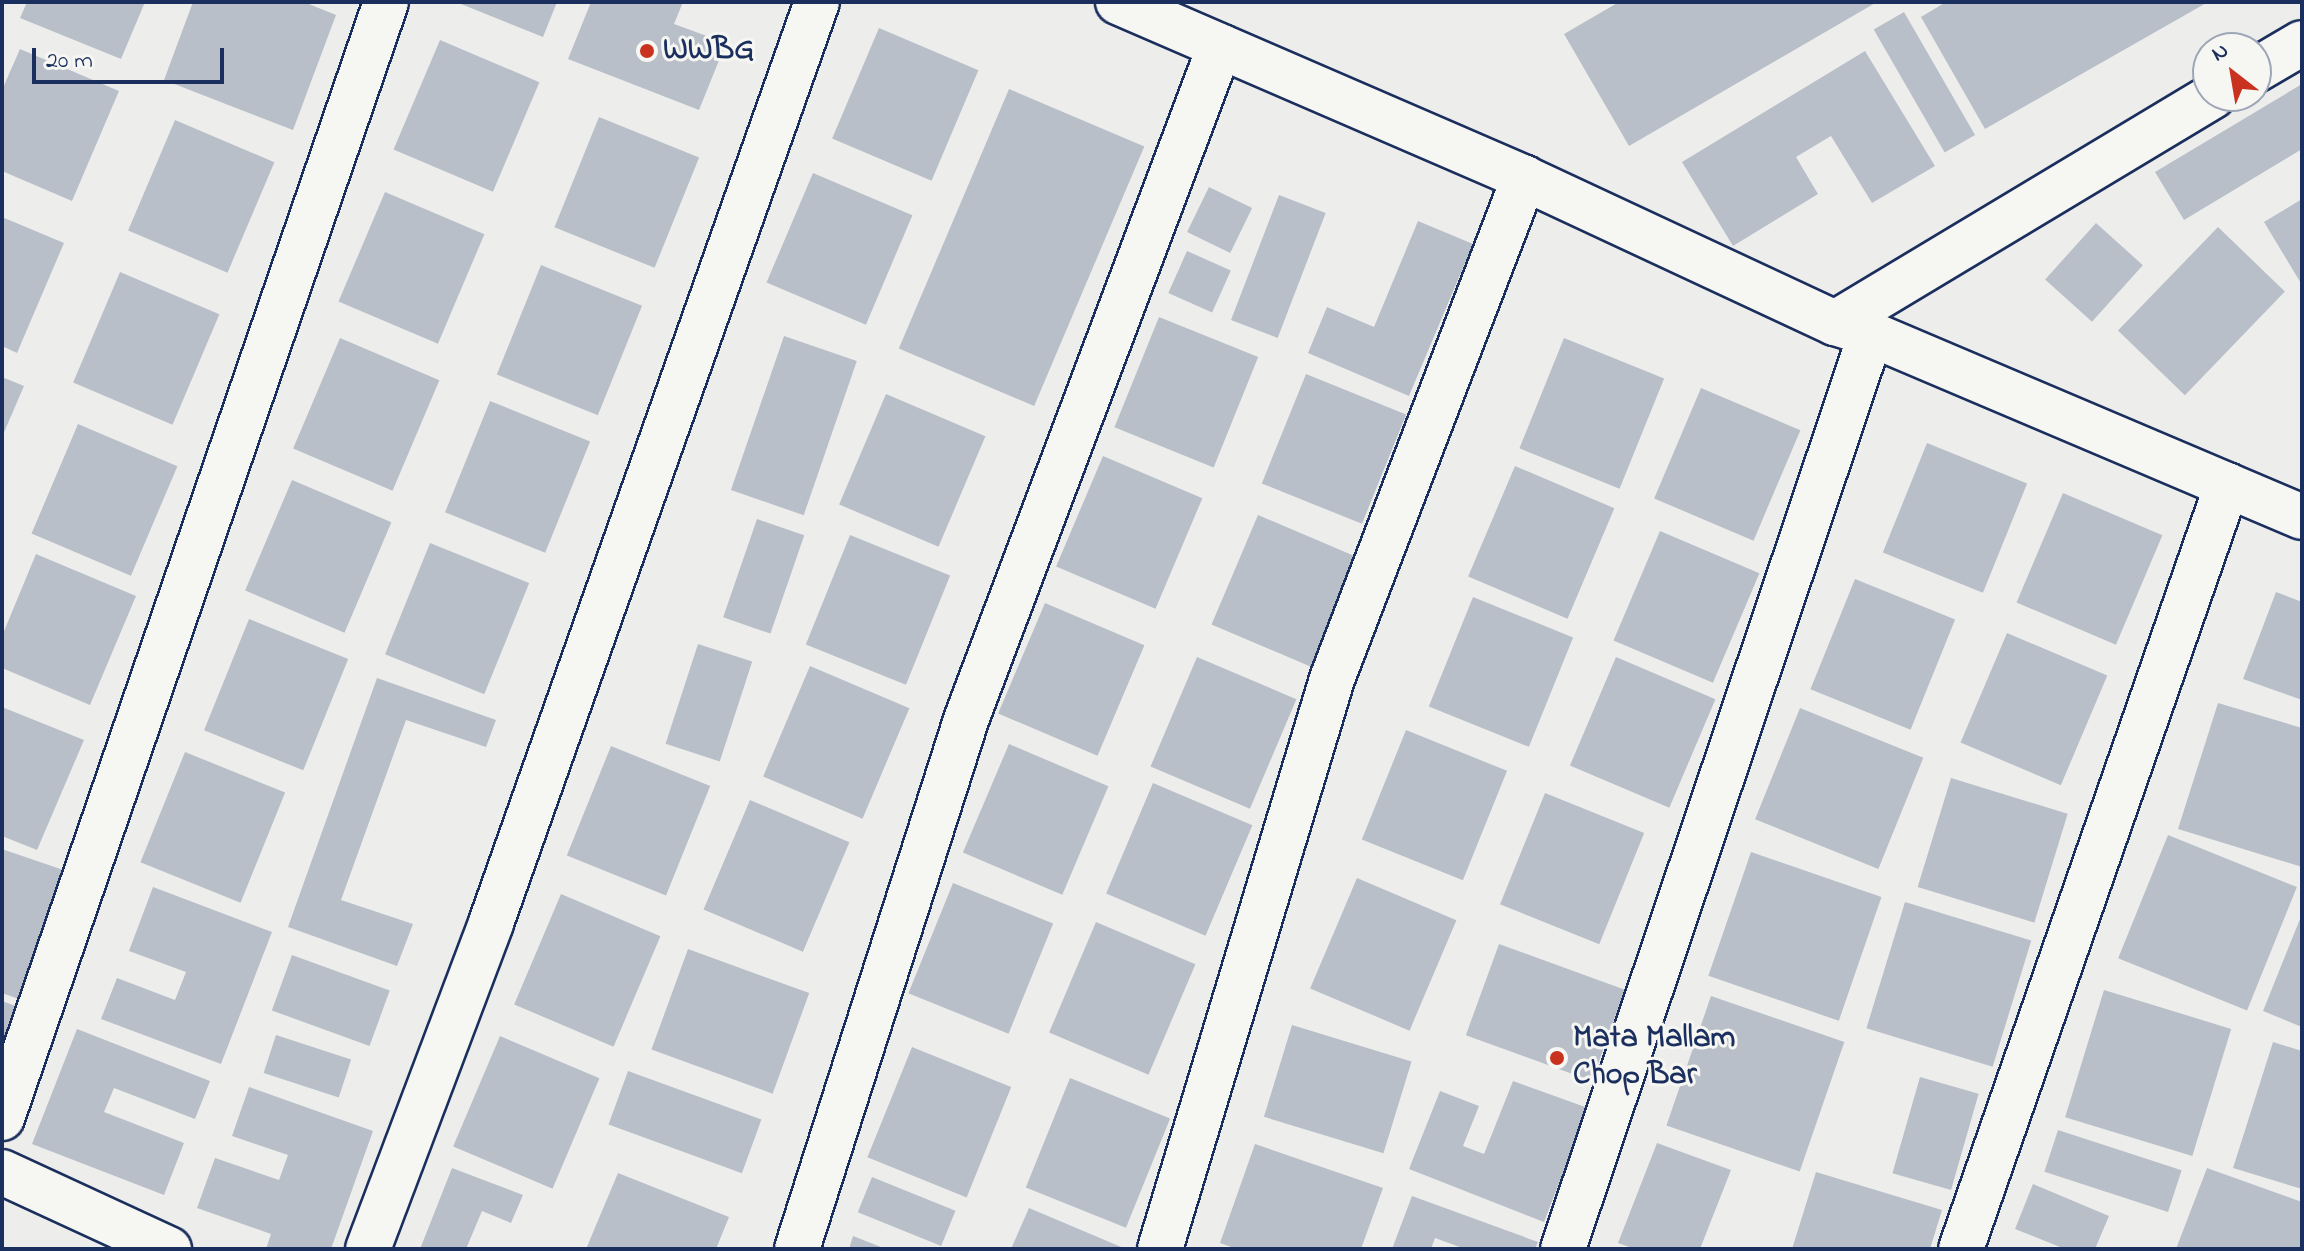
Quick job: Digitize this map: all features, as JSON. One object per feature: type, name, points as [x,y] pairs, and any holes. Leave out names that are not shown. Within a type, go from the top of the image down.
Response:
[{"type":"street","points":[[2,1118],[386,2]]},
{"type":"street","points":[[368,1249],[491,923],[817,2]]},
{"type":"street","points":[[1118,2],[1524,178],[1853,329],[2302,517]]},
{"type":"street","points":[[2272,61],[2302,43]]},
{"type":"street","points":[[797,1249],[966,720],[1220,46]]},
{"type":"street","points":[[1563,1249],[1853,329],[2192,110]]},
{"type":"street","points":[[1160,1249],[1332,679],[1524,178]]},
{"type":"street","points":[[1961,1249],[2227,485]]},
{"type":"street","points":[[2,1172],[169,1249]]},
{"type":"building","points":[[27,2],[145,2],[121,59],[20,18]]},
{"type":"building","points":[[193,2],[304,2],[336,15],[293,130],[164,80]]},
{"type":"building","points":[[456,2],[557,2],[543,37]]},
{"type":"building","name":"WWBG","points":[[591,2],[683,2],[674,24],[726,43],[699,110],[568,59]]},
{"type":"building","points":[[1619,2],[1877,2],[1629,146],[1564,34]]},
{"type":"building","points":[[1946,2],[2208,2],[1985,129],[1921,17]]},
{"type":"building","points":[[1904,12],[1975,135],[1945,152],[1874,30]]},
{"type":"building","points":[[879,28],[978,70],[932,181],[832,138]]},
{"type":"building","points":[[440,40],[539,82],[493,192],[394,150]]},
{"type":"building","points":[[20,49],[119,91],[72,201],[2,171],[2,90]]},
{"type":"building","points":[[1865,51],[1935,166],[1872,203],[1831,136],[1796,157],[1818,194],[1733,246],[1682,162]]},
{"type":"building","points":[[2302,84],[2302,149],[2184,220],[2155,172],[2255,112],[2272,112],[2272,102]]},
{"type":"building","points":[[1009,89],[1144,146],[1034,406],[899,349]]},
{"type":"building","points":[[599,117],[699,157],[655,268],[554,227]]},
{"type":"building","points":[[175,120],[274,162],[228,273],[128,230]]},
{"type":"building","points":[[813,173],[912,215],[866,325],[767,283]]},
{"type":"building","points":[[1209,187],[1252,208],[1230,253],[1187,232]]},
{"type":"building","points":[[385,192],[484,234],[438,344],[339,302]]},
{"type":"building","points":[[1279,195],[1326,213],[1278,338],[1231,320]]},
{"type":"building","points":[[2302,199],[2302,285],[2264,222]]},
{"type":"building","points":[[2,217],[64,243],[17,353],[2,346]]},
{"type":"building","points":[[1418,221],[1473,244],[1409,396],[1308,353],[1327,307],[1374,327]]},
{"type":"building","points":[[2096,223],[2143,265],[2092,322],[2045,279]]},
{"type":"building","points":[[2218,227],[2285,292],[2185,395],[2118,331]]},
{"type":"building","points":[[1187,251],[1231,271],[1212,313],[1168,293]]},
{"type":"building","points":[[541,265],[642,306],[598,415],[497,374]]},
{"type":"building","points":[[120,272],[219,314],[173,425],[73,382]]},
{"type":"building","points":[[1159,317],[1258,357],[1214,467],[1114,427]]},
{"type":"building","points":[[784,336],[857,361],[804,515],[731,490]]},
{"type":"building","points":[[340,338],[439,380],[393,491],[293,448]]},
{"type":"building","points":[[1564,338],[1664,378],[1620,489],[1519,448]]},
{"type":"building","points":[[1306,374],[1406,414],[1362,524],[1262,483]]},
{"type":"building","points":[[2,377],[24,386],[2,437]]},
{"type":"building","points":[[1701,388],[1800,430],[1754,541],[1654,498]]},
{"type":"building","points":[[886,394],[985,436],[939,547],[839,504]]},
{"type":"building","points":[[490,401],[590,441],[545,553],[445,512]]},
{"type":"building","points":[[78,424],[177,466],[131,576],[32,534]]},
{"type":"building","points":[[1927,443],[2027,483],[1983,593],[1883,552]]},
{"type":"building","points":[[1103,456],[1202,498],[1156,609],[1056,566]]},
{"type":"building","points":[[1515,466],[1614,508],[1568,619],[1468,576]]},
{"type":"building","points":[[292,480],[391,522],[345,633],[245,590]]},
{"type":"building","points":[[2063,493],[2162,535],[2116,645],[2017,603]]},
{"type":"building","points":[[1258,515],[1357,557],[1311,667],[1212,625]]},
{"type":"building","points":[[757,519],[804,535],[770,634],[723,617]]},
{"type":"building","points":[[1660,531],[1759,573],[1713,683],[1614,641]]},
{"type":"building","points":[[850,535],[950,575],[906,685],[806,644]]},
{"type":"building","points":[[430,543],[529,583],[484,694],[385,654]]},
{"type":"building","points":[[36,554],[136,596],[90,705],[2,668],[2,636]]},
{"type":"building","points":[[1855,579],[1955,619],[1911,730],[1810,689]]},
{"type":"building","points":[[2276,592],[2302,602],[2302,700],[2243,679]]},
{"type":"building","points":[[1473,597],[1573,637],[1529,747],[1429,706]]},
{"type":"building","points":[[1045,603],[1144,645],[1098,756],[998,713]]},
{"type":"building","points":[[249,619],[348,659],[303,770],[204,730]]},
{"type":"building","points":[[2007,633],[2107,676],[2061,785],[1961,743]]},
{"type":"building","points":[[698,644],[752,662],[720,761],[666,744]]},
{"type":"building","points":[[1197,657],[1296,699],[1250,809],[1151,767]]},
{"type":"building","points":[[1616,657],[1715,699],[1669,808],[1570,766]]},
{"type":"building","points":[[810,666],[909,708],[863,819],[763,776]]},
{"type":"building","points":[[377,678],[496,720],[486,747],[406,720],[341,900],[413,924],[397,966],[288,927]]},
{"type":"building","points":[[2218,703],[2302,728],[2302,867],[2178,829]]},
{"type":"building","points":[[2,707],[84,740],[37,850],[2,836]]},
{"type":"building","points":[[1800,708],[1923,758],[1878,869],[1755,819]]},
{"type":"building","points":[[1406,730],[1507,771],[1463,880],[1362,839]]},
{"type":"building","points":[[1009,744],[1108,786],[1062,895],[963,853]]},
{"type":"building","points":[[611,746],[710,786],[666,895],[567,855]]},
{"type":"building","points":[[185,752],[285,792],[241,903],[140,862]]},
{"type":"building","points":[[1951,778],[2068,814],[2034,923],[1918,887]]},
{"type":"building","points":[[1153,783],[1252,825],[1206,936],[1106,893]]},
{"type":"building","points":[[1545,793],[1644,833],[1599,944],[1500,904]]},
{"type":"building","points":[[750,800],[849,842],[803,952],[704,910]]},
{"type":"building","points":[[2168,835],[2297,887],[2247,1010],[2118,958]]},
{"type":"building","points":[[2,849],[75,874],[30,1003],[2,993]]},
{"type":"building","points":[[1751,852],[1881,897],[1839,1021],[1708,976]]},
{"type":"building","points":[[1357,878],[1456,920],[1410,1031],[1310,988]]},
{"type":"building","points":[[953,883],[1053,923],[1009,1034],[908,993]]},
{"type":"building","points":[[153,887],[272,932],[221,1064],[101,1019],[117,978],[175,1000],[186,972],[129,951]]},
{"type":"building","points":[[561,894],[660,936],[614,1047],[514,1004]]},
{"type":"building","points":[[1905,902],[2031,941],[1993,1067],[1866,1028]]},
{"type":"building","points":[[2302,914],[2302,1027],[2263,1011]]},
{"type":"building","points":[[1096,922],[1195,964],[1149,1075],[1049,1032]]},
{"type":"building","points":[[1499,944],[1625,990],[1592,1081],[1466,1035]]},
{"type":"building","points":[[688,949],[809,993],[773,1094],[651,1050]]},
{"type":"building","points":[[292,955],[390,991],[370,1046],[272,1010]]},
{"type":"building","points":[[2104,990],[2231,1029],[2192,1156],[2065,1117]]},
{"type":"building","points":[[1711,996],[1844,1042],[1800,1171],[1666,1126]]},
{"type":"building","points":[[2,1001],[24,1009],[2,1070]]},
{"type":"building","points":[[1292,1025],[1412,1062],[1383,1153],[1264,1117]]},
{"type":"building","points":[[77,1029],[210,1081],[195,1119],[114,1088],[104,1112],[184,1143],[164,1195],[32,1144]]},
{"type":"building","points":[[276,1035],[351,1059],[339,1097],[264,1073]]},
{"type":"building","points":[[500,1036],[599,1078],[553,1189],[453,1146]]},
{"type":"building","points":[[2273,1042],[2302,1051],[2302,1189],[2233,1168]]},
{"type":"building","points":[[912,1047],[1011,1087],[967,1197],[867,1157]]},
{"type":"building","points":[[628,1071],[761,1120],[742,1173],[609,1125]]},
{"type":"building","points":[[1920,1077],[1979,1094],[1951,1190],[1892,1173]]},
{"type":"building","points":[[1070,1078],[1170,1118],[1126,1228],[1026,1187]]},
{"type":"building","points":[[1513,1081],[1588,1108],[1544,1222],[1409,1169],[1440,1091],[1479,1106],[1463,1146],[1484,1154]]},
{"type":"building","points":[[249,1087],[373,1131],[331,1249],[266,1249],[271,1234],[197,1208],[215,1158],[279,1180],[288,1155],[232,1136]]},
{"type":"building","points":[[2058,1130],[2182,1170],[2168,1212],[2044,1172]]},
{"type":"building","points":[[1657,1143],[1731,1170],[1700,1249],[1635,1249],[1618,1243]]},
{"type":"building","points":[[1255,1144],[1383,1188],[1361,1249],[1237,1249],[1220,1243]]},
{"type":"building","points":[[452,1168],[523,1195],[511,1223],[482,1211],[466,1249],[420,1249]]},
{"type":"building","points":[[2207,1168],[2302,1202],[2302,1249],[2176,1249]]},
{"type":"building","points":[[1816,1172],[1942,1210],[1930,1249],[1792,1249]]},
{"type":"building","points":[[618,1173],[729,1217],[716,1249],[586,1249]]},
{"type":"building","points":[[872,1177],[955,1211],[941,1246],[858,1212]]},
{"type":"building","points":[[2033,1184],[2109,1216],[2095,1249],[2065,1249],[2015,1229]]},
{"type":"building","points":[[1412,1196],[1538,1242],[1535,1249],[1465,1249],[1435,1238],[1431,1249],[1392,1249]]},
{"type":"building","points":[[1029,1208],[1126,1249],[1011,1249]]},
{"type":"building","points":[[853,1236],[886,1249],[849,1249]]},
{"type":"place","name":"WWBG","points":[[647,51]]},
{"type":"place","name":"Mata Mallam Chop Bar","points":[[1557,1058]]}]
